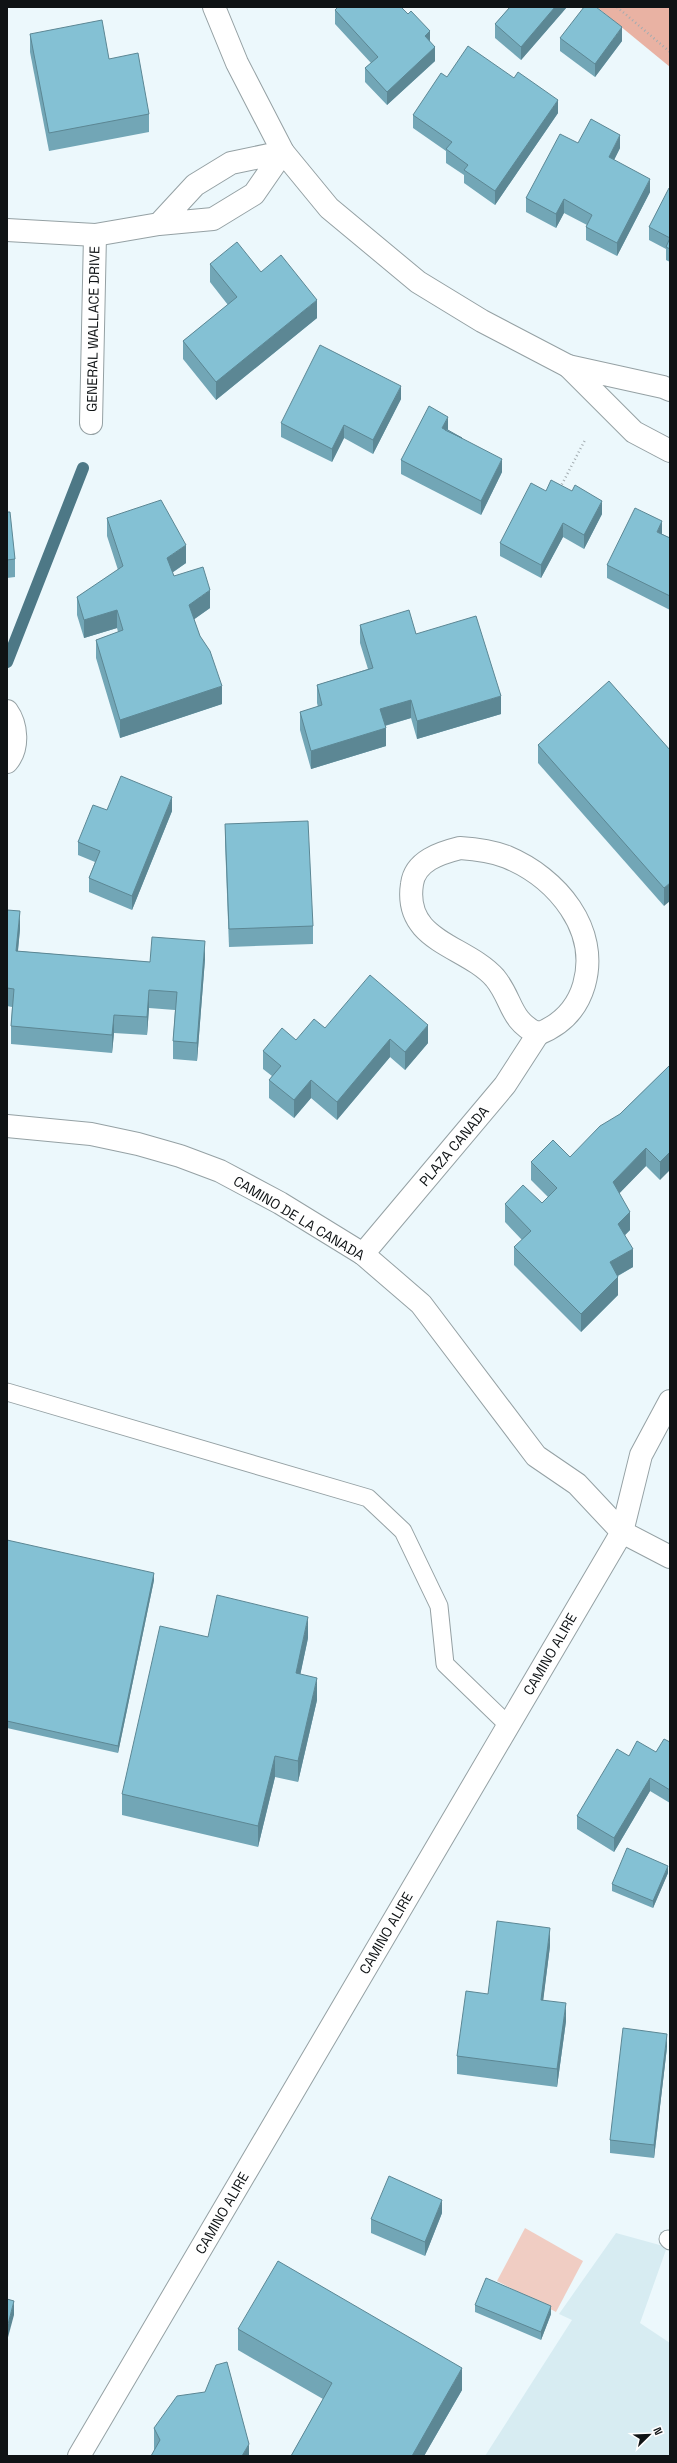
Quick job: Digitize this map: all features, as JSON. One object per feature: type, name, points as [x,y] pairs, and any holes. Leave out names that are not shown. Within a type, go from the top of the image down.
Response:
[{"type":"street","points":[[214,7],[237,64],[283,152],[329,208],[405,272],[482,321],[568,366],[670,390]]},
{"type":"street","points":[[7,230],[95,236],[159,224],[213,219],[254,194],[283,152]]},
{"type":"street","points":[[159,224],[195,185],[231,163],[283,152]]},
{"type":"street","name":"GENERAL WALLACE DRIVE","points":[[91,423],[95,236]]},
{"type":"street","points":[[568,366],[634,432],[670,451]]},
{"type":"street","points":[[7,711],[12,718],[16,738],[11,758],[7,762]]},
{"type":"street","points":[[460,848],[483,850],[507,857],[530,870],[568,903],[581,924],[587,946],[588,971],[581,995],[568,1016],[553,1028],[538,1034],[525,1028],[514,1015],[495,978],[480,965],[444,945],[426,931],[415,914],[410,895],[413,877],[424,862],[441,852],[460,848]]},
{"type":"street","name":"PLAZA CANADA","points":[[363,1254],[505,1085],[538,1034]]},
{"type":"street","name":"CAMINO DE LA CANADA","points":[[7,1126],[91,1134],[138,1144],[180,1156],[227,1175],[280,1204],[363,1254],[421,1304],[536,1456],[577,1484],[622,1532],[670,1558]]},
{"type":"street","name":"CAMINO ALIRE","points":[[79,2456],[622,1532],[641,1455],[670,1401]]},
{"type":"lane","points":[[7,1392],[368,1498],[403,1531],[439,1606],[445,1664],[508,1726]]},
{"type":"path","points":[[617,7],[670,52]]},
{"type":"path","points":[[558,492],[584,440]]},
{"type":"shaded area","points":[[597,7],[670,7],[670,67]]},
{"type":"shaded area","points":[[525,2228],[583,2261],[556,2312],[497,2281]]},
{"type":"shaded area","points":[[616,2233],[667,2247],[640,2323],[670,2343],[670,2456],[485,2456],[572,2320],[559,2314]]},
{"type":"building","points":[[338,7],[401,7],[408,14],[411,11],[430,31],[425,36],[435,47],[387,92],[365,68],[378,57],[335,10]]},
{"type":"building","points":[[510,7],[555,7],[521,47],[495,24]]},
{"type":"building","points":[[584,7],[596,7],[622,27],[595,64],[560,38]]},
{"type":"building","points":[[102,20],[109,59],[138,53],[149,114],[49,133],[30,34]]},
{"type":"building","points":[[468,46],[514,78],[518,72],[558,100],[495,191],[464,170],[468,165],[446,149],[452,142],[413,115],[441,73],[447,77]]},
{"type":"building","points":[[591,119],[620,135],[609,157],[650,179],[617,243],[586,227],[592,215],[564,199],[556,214],[526,198],[560,134],[578,143]]},
{"type":"building","points":[[669,188],[670,189],[670,238],[649,227]]},
{"type":"building","points":[[670,238],[670,249],[666,247]]},
{"type":"building","points":[[237,242],[261,272],[281,255],[317,300],[216,382],[183,341],[237,297],[210,264]]},
{"type":"building","points":[[320,345],[401,386],[373,440],[344,425],[332,449],[281,423]]},
{"type":"building","points":[[429,406],[448,417],[442,428],[502,459],[481,501],[401,460]]},
{"type":"building","points":[[446,429],[462,438],[445,430]]},
{"type":"building","points":[[551,480],[572,491],[575,485],[602,501],[584,535],[563,523],[541,565],[500,543],[531,483],[546,491]]},
{"type":"building","points":[[161,500],[186,545],[167,558],[174,576],[203,567],[210,590],[189,605],[200,636],[210,651],[222,686],[120,720],[96,640],[123,630],[117,610],[84,620],[77,597],[123,566],[107,518]]},
{"type":"building","points":[[635,508],[662,521],[657,532],[670,538],[670,596],[607,565]]},
{"type":"building","points":[[7,512],[10,512],[15,559],[7,560]]},
{"type":"building","points":[[409,610],[416,634],[476,616],[501,696],[417,721],[411,700],[380,709],[386,728],[311,751],[300,712],[322,705],[317,685],[373,668],[360,625]]},
{"type":"building","points":[[609,681],[670,750],[670,883],[664,888],[538,745]]},
{"type":"building","points":[[121,776],[172,797],[132,896],[89,878],[100,851],[78,842],[93,805],[107,810]]},
{"type":"building","points":[[308,821],[313,926],[229,929],[225,824]]},
{"type":"building","points":[[7,910],[20,911],[16,951],[150,962],[152,937],[205,941],[197,1043],[173,1041],[177,992],[149,990],[147,1017],[114,1015],[112,1035],[11,1026],[14,989],[7,988]]},
{"type":"building","points":[[370,975],[428,1025],[405,1052],[390,1039],[337,1102],[311,1080],[294,1100],[269,1080],[281,1066],[263,1051],[282,1028],[296,1040],[314,1019],[325,1028]]},
{"type":"building","points":[[670,1065],[670,1152],[660,1162],[646,1148],[613,1182],[630,1212],[618,1224],[633,1249],[610,1262],[618,1277],[581,1314],[514,1247],[531,1231],[505,1204],[523,1185],[542,1203],[557,1188],[531,1162],[553,1140],[570,1157],[600,1126],[620,1114]]},
{"type":"building","points":[[7,1540],[154,1573],[118,1746],[7,1721]]},
{"type":"building","points":[[217,1595],[308,1617],[296,1673],[317,1678],[298,1761],[275,1756],[258,1826],[122,1794],[160,1626],[208,1637]]},
{"type":"building","points":[[664,1739],[670,1742],[670,1790],[650,1778],[614,1838],[577,1816],[617,1749],[629,1756],[637,1741],[656,1752]]},
{"type":"building","points":[[627,1848],[668,1866],[653,1901],[612,1884]]},
{"type":"building","points":[[497,1921],[550,1928],[541,2000],[566,2003],[557,2069],[457,2056],[466,1991],[488,1994]]},
{"type":"building","points":[[623,2028],[667,2034],[654,2145],[610,2140]]},
{"type":"building","points":[[389,2176],[442,2200],[425,2242],[371,2219]]},
{"type":"building","points":[[278,2261],[462,2368],[412,2456],[291,2456],[332,2383],[238,2329]]},
{"type":"building","points":[[486,2278],[551,2306],[541,2332],[475,2305]]},
{"type":"building","points":[[7,2299],[14,2301],[7,2328]]},
{"type":"building","points":[[227,2362],[249,2444],[242,2456],[151,2456],[160,2440],[154,2428],[177,2396],[205,2392],[216,2365]]},
{"type":"waterway","points":[[7,662],[83,468]]}]
